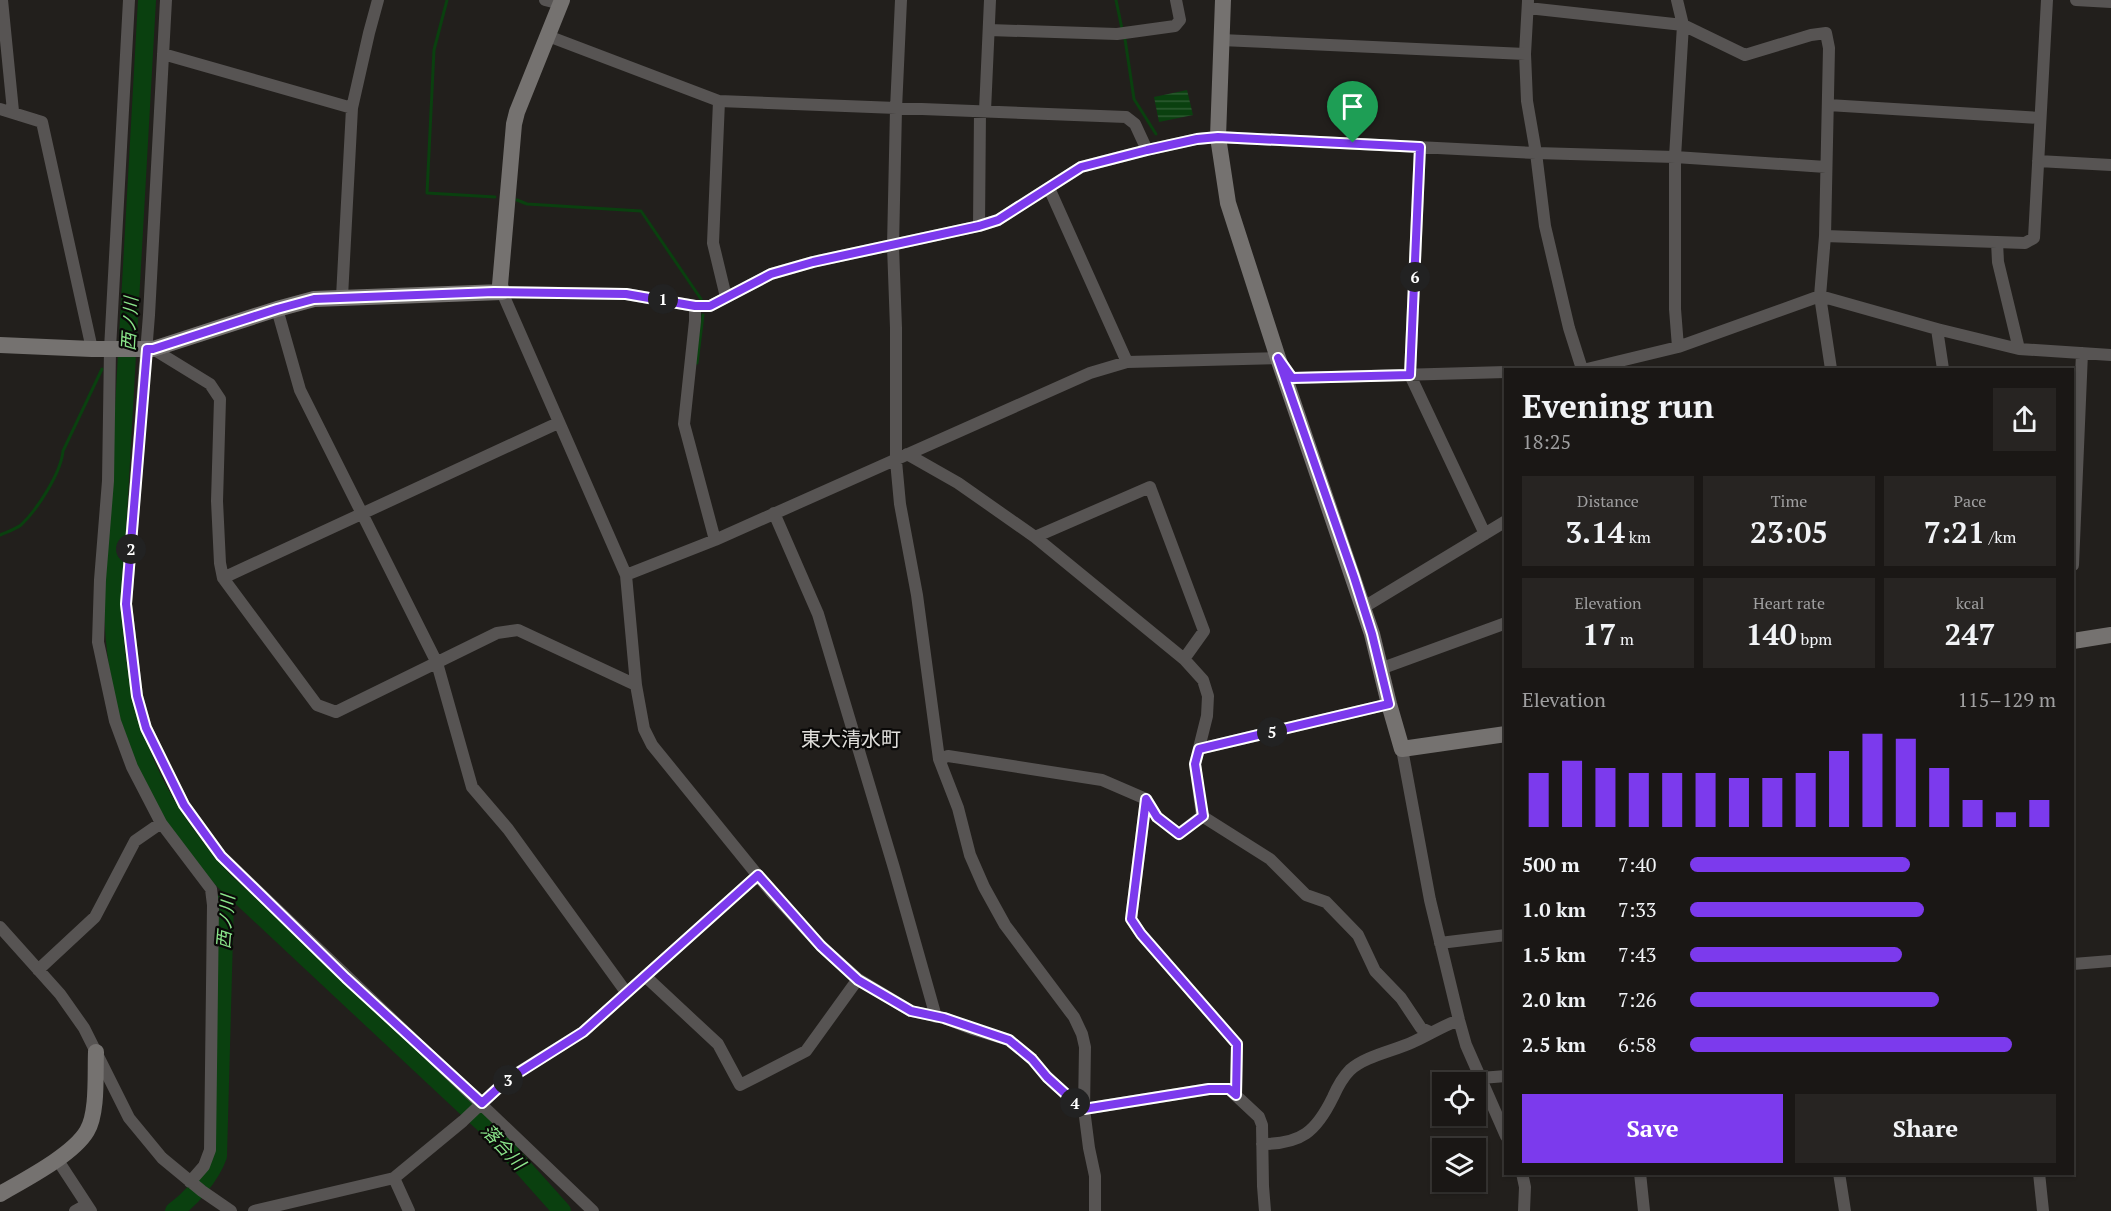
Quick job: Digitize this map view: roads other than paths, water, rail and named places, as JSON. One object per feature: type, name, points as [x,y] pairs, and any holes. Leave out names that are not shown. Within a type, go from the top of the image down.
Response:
[{"type":"street","points":[[2,0],[6,110],[42,122],[92,349]]},
{"type":"street","points":[[129,0],[108,481],[100,580],[98,642],[111,702],[122,742],[132,767],[161,823],[211,889],[213,905],[210,1150],[196,1186]]},
{"type":"street","points":[[166,0],[146,349],[126,604],[137,696],[146,728],[184,805],[221,856],[346,978],[593,1211]]},
{"type":"street","points":[[342,297],[352,108],[378,0]]},
{"type":"street","points":[[901,0],[893,246],[902,458],[900,504],[919,607],[939,759],[958,808],[970,855],[984,887],[1005,925],[1068,1010],[1082,1034],[1085,1047],[1084,1109],[1095,1176],[1095,1211]]},
{"type":"street","points":[[979,226],[990,0]]},
{"type":"street","points":[[989,30],[1117,34],[1175,26],[1179,20],[1176,0]]},
{"type":"street","points":[[1223,0],[1218,137],[1228,203],[1278,358],[1364,607],[1402,749],[1440,943],[1459,1020],[1479,1072]]},
{"type":"street","points":[[1677,0],[1683,25],[1675,157],[1675,309],[1678,347]]},
{"type":"street","points":[[1824,236],[2025,243],[2034,238],[2047,0]]},
{"type":"street","points":[[2076,0],[2111,2]]},
{"type":"street","points":[[556,2],[548,36],[514,124],[500,285],[626,575],[636,685],[644,729],[652,745],[758,875],[821,946],[858,980],[911,1011],[1009,1040],[1084,1109],[1209,1089],[1229,1089],[1259,1117],[1262,1125],[1265,1211]]},
{"type":"street","points":[[1582,368],[1569,328],[1545,226],[1527,101],[1525,54],[1528,4],[1683,25],[1745,55],[1811,35],[1826,33],[1829,48],[1828,105],[1820,296],[1831,368]]},
{"type":"street","points":[[548,36],[720,101],[1126,117],[1136,124],[1147,150]]},
{"type":"street","points":[[1221,39],[1525,54]]},
{"type":"street","points":[[163,54],[352,108]]},
{"type":"street","points":[[720,101],[713,243],[726,297]]},
{"type":"street","points":[[1828,105],[2040,118]]},
{"type":"street","points":[[0,345],[146,349],[314,299],[342,297],[502,292],[626,294],[695,306],[710,306],[771,274],[813,262],[893,246],[998,220],[1081,167],[1197,139],[1218,137],[1536,153],[1675,157],[1826,167]]},
{"type":"street","points":[[1420,147],[1410,375],[1485,534]]},
{"type":"street","points":[[2038,161],[2111,165]]},
{"type":"street","points":[[1049,188],[1127,362]]},
{"type":"street","points":[[1997,242],[1998,262],[2019,349]]},
{"type":"street","points":[[1591,368],[1678,347],[1820,296],[2019,349],[2111,355]]},
{"type":"street","points":[[695,306],[684,424],[715,540]]},
{"type":"street","points":[[277,309],[300,390],[436,663],[472,787],[521,845],[626,992]]},
{"type":"street","points":[[1937,329],[1943,368]]},
{"type":"street","points":[[146,349],[210,384],[220,399],[217,501],[220,563],[224,578],[317,705],[336,712],[497,633],[518,630],[636,685]]},
{"type":"street","points":[[2074,542],[2082,354]]},
{"type":"street","points":[[626,575],[715,540],[1090,373],[1127,362],[1278,358]]},
{"type":"street","points":[[1278,358],[1292,378],[1504,372]]},
{"type":"street","points":[[224,578],[362,516],[558,423]]},
{"type":"street","points":[[902,458],[958,483],[1035,537],[1184,659],[1203,680],[1208,696],[1207,716],[1195,764],[1203,816],[1270,859],[1306,895],[1326,903],[1358,935],[1375,971],[1401,998],[1421,1028],[1430,1032]]},
{"type":"street","points":[[1035,537],[1150,487],[1204,631],[1184,659]]},
{"type":"street","points":[[774,513],[815,603],[936,1017]]},
{"type":"street","points":[[1364,607],[1504,522]]},
{"type":"street","points":[[1380,669],[1504,624]]},
{"type":"street","points":[[2074,641],[2111,635]]},
{"type":"street","points":[[1199,749],[1389,704]]},
{"type":"street","points":[[1402,749],[1504,734]]},
{"type":"street","points":[[939,759],[948,756],[1102,780],[1146,799],[1157,817],[1179,834],[1203,816]]},
{"type":"street","points":[[1146,799],[1131,919],[1141,934],[1237,1044],[1236,1095]]},
{"type":"street","points":[[38,970],[95,917],[135,841],[161,823]]},
{"type":"street","points":[[254,1211],[394,1178],[463,1121],[507,1080],[583,1032],[758,875]]},
{"type":"street","points":[[0,927],[60,994],[84,1028],[129,1118],[162,1158],[231,1211]]},
{"type":"street","points":[[1440,943],[1504,934]]},
{"type":"street","points":[[2074,964],[2111,961]]},
{"type":"street","points":[[645,976],[718,1044],[740,1085],[806,1051],[858,980]]},
{"type":"street","points":[[1262,1144],[1284,1143],[1302,1138],[1319,1122],[1338,1085],[1351,1069],[1459,1020]]},
{"type":"street","points":[[0,1194],[57,1159],[76,1144],[88,1130],[93,1110],[96,1052]]},
{"type":"street","points":[[1486,1078],[1504,1076]]},
{"type":"street","points":[[1486,1090],[1504,1131]]},
{"type":"street","points":[[57,1159],[84,1209]]},
{"type":"street","points":[[1522,1175],[1525,1187],[1524,1211]]},
{"type":"street","points":[[1640,1175],[1644,1211]]},
{"type":"street","points":[[1839,1175],[1845,1211]]},
{"type":"street","points":[[2039,1175],[2043,1211]]},
{"type":"street","points":[[394,1178],[409,1211]]},
{"type":"waterway","name":"西ノ川","points":[[147,0],[113,603],[118,665],[132,726],[142,755],[170,811],[192,843],[223,880],[486,1126],[562,1211]]},
{"type":"waterway","points":[[447,0],[434,50],[427,193],[495,197]]},
{"type":"waterway","points":[[1116,0],[1122,29]]},
{"type":"waterway","points":[[1125,39],[1134,99],[1156,134]]},
{"type":"waterway","points":[[517,200],[527,204],[641,211],[701,299]]},
{"type":"waterway","points":[[697,363],[703,315]]},
{"type":"waterway","points":[[0,535],[21,525],[47,491],[58,470],[63,451],[102,369]]},
{"type":"waterway","name":"西ノ川","points":[[174,1211],[200,1187],[218,1156],[225,900],[231,889]]},
{"type":"district","name":"東大清水町","points":[[851,739]]},
{"type":"water label","name":"落合川","points":[[503,1147]]}]
